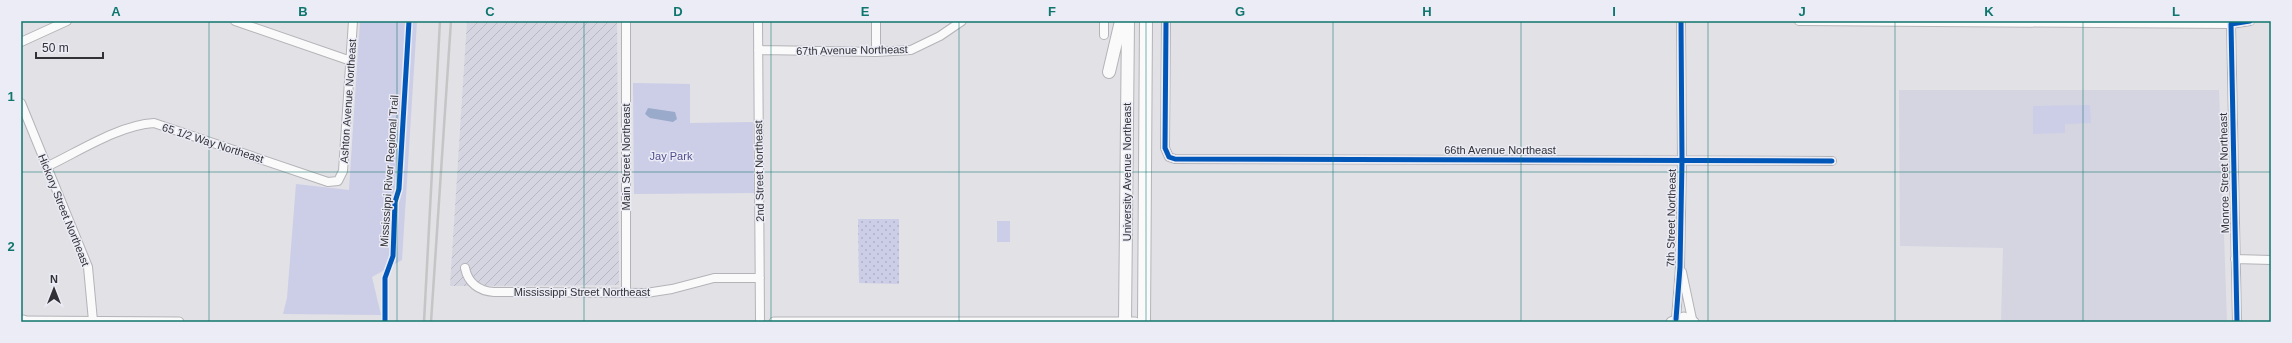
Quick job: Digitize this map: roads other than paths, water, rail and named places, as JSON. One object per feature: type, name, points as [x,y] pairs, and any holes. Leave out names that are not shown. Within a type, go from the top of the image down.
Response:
[{"type":"main road","points":[[1109,72],[1120,21]]},
{"type":"main road","name":"University Avenue Northeast","points":[[1125,322],[1128,21]]},
{"type":"main road","name":"University Avenue Northeast","points":[[1144,322],[1146,21]]},
{"type":"street","points":[[21,42],[67,21]]},
{"type":"street","points":[[235,21],[351,61]]},
{"type":"street","name":"Ashton Avenue Northeast","points":[[338,181],[343,171],[353,21]]},
{"type":"street","name":"Main Street Northeast","points":[[626,21],[626,293]]},
{"type":"street","name":"2nd Street Northeast","points":[[758,21],[760,322]]},
{"type":"street","points":[[876,21],[876,52]]},
{"type":"street","name":"67th Avenue Northeast","points":[[758,50],[876,52],[911,50],[940,36],[962,21]]},
{"type":"street","points":[[1104,21],[1104,35]]},
{"type":"street","name":"66th Avenue Northeast","points":[[1166,21],[1165,148],[1169,157],[1175,159],[1832,161]]},
{"type":"street","name":"7th Street Northeast","points":[[1672,321],[1680,267],[1682,161],[1681,21]]},
{"type":"street","points":[[1799,21],[2022,21],[2231,24],[2250,21]]},
{"type":"street","name":"Monroe Street Northeast","points":[[2231,24],[2237,322]]},
{"type":"street","name":"Hickory Street Northeast","points":[[21,103],[88,267],[93,321]]},
{"type":"street","name":"65 1/2 Way Northeast","points":[[46,167],[123,130],[143,124],[154,123],[328,182],[338,181]]},
{"type":"street","points":[[2235,259],[2271,260]]},
{"type":"street","name":"7th Street Northeast","points":[[1680,267],[1693,321]]},
{"type":"street","name":"Mississippi Street Northeast","points":[[465,268],[466,274],[475,286],[494,292],[660,292],[714,278],[760,278]]},
{"type":"street","points":[[1672,321],[1684,317],[1693,321]]},
{"type":"street","points":[[22,321],[179,322]]},
{"type":"street","points":[[774,322],[1135,322]]},
{"type":"railway","points":[[424,322],[440,21]]},
{"type":"railway","points":[[431,322],[451,21]]},
{"type":"park label","name":"Jay Park","points":[[671,156]]}]
